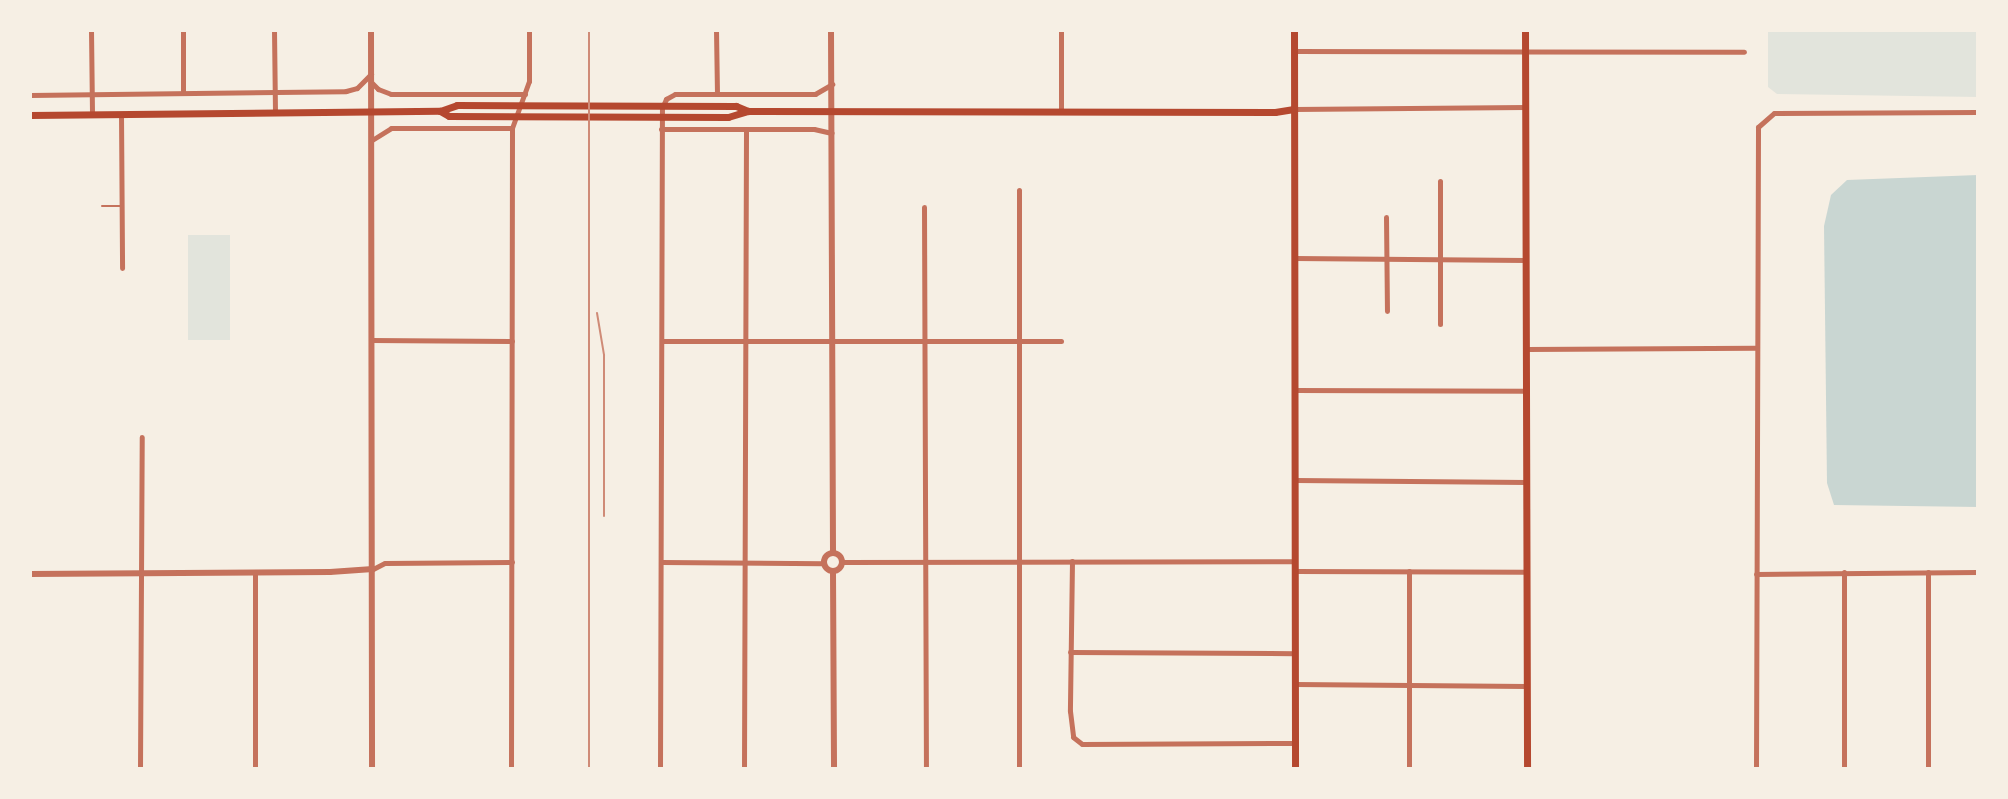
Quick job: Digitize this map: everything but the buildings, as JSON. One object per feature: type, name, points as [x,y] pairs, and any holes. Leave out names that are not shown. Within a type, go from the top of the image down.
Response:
[{"type":"main road","points":[[1294,30],[1295,769]]},
{"type":"main road","points":[[1525,30],[1527,769]]},
{"type":"main road","points":[[440,111],[457,105],[728,106],[748,111],[1275,112],[1294,109]]},
{"type":"main road","points":[[30,115],[440,111],[457,116],[728,117],[748,111]]},
{"type":"street","points":[[91,30],[92,114]]},
{"type":"street","points":[[183,30],[183,93]]},
{"type":"street","points":[[274,30],[275,112]]},
{"type":"street","points":[[371,30],[372,769]]},
{"type":"street","points":[[511,769],[512,128],[529,81],[529,30]]},
{"type":"street","points":[[716,30],[717,92]]},
{"type":"street","points":[[831,30],[833,553],[843,562],[1295,561]]},
{"type":"street","points":[[1061,30],[1061,112]]},
{"type":"street","points":[[1295,51],[1744,52]]},
{"type":"street","points":[[30,95],[353,90],[372,73]]},
{"type":"street","points":[[371,82],[378,89],[391,94],[525,94]]},
{"type":"street","points":[[660,769],[661,129],[666,99],[675,94],[717,92],[815,94],[832,84]]},
{"type":"street","points":[[1294,109],[1527,107]]},
{"type":"street","points":[[1756,769],[1758,127],[1774,113],[1978,112]]},
{"type":"street","points":[[121,114],[122,268]]},
{"type":"street","points":[[371,141],[391,128],[512,128]]},
{"type":"street","points":[[661,129],[814,129],[832,134]]},
{"type":"street","points":[[744,769],[742,562],[746,129]]},
{"type":"street","points":[[1440,181],[1440,324]]},
{"type":"street","points":[[1019,190],[1019,769]]},
{"type":"street","points":[[924,207],[926,769]]},
{"type":"street","points":[[1386,217],[1387,311]]},
{"type":"street","points":[[1294,258],[1527,260]]},
{"type":"street","points":[[370,340],[512,341]]},
{"type":"street","points":[[662,341],[1061,341]]},
{"type":"street","points":[[1527,349],[1756,348]]},
{"type":"street","points":[[1295,390],[1527,391]]},
{"type":"street","points":[[140,769],[142,437]]},
{"type":"street","points":[[1295,480],[1527,482]]},
{"type":"street","points":[[824,563],[827,556],[833,553]]},
{"type":"street","points":[[1072,561],[1070,652],[1073,737],[1082,744],[1295,743]]},
{"type":"street","points":[[30,574],[255,573],[373,569],[385,563],[512,562]]},
{"type":"street","points":[[661,562],[824,563],[833,572],[834,769]]},
{"type":"street","points":[[833,572],[843,562]]},
{"type":"street","points":[[1295,571],[1527,572]]},
{"type":"street","points":[[1409,571],[1409,769]]},
{"type":"street","points":[[1844,572],[1844,769]]},
{"type":"street","points":[[1928,572],[1928,769]]},
{"type":"street","points":[[1756,574],[1978,572]]},
{"type":"street","points":[[255,573],[255,769]]},
{"type":"street","points":[[1070,652],[1295,653]]},
{"type":"street","points":[[1295,684],[1527,686]]},
{"type":"lane","points":[[102,206],[121,206]]},
{"type":"shaded area","points":[[1768,30],[1978,30],[1978,97],[1777,94],[1768,87]]},
{"type":"shaded area","points":[[1978,175],[1978,507],[1834,505],[1827,483],[1824,226],[1831,195],[1847,180]]},
{"type":"shaded area","points":[[188,235],[230,235],[230,340],[188,340]]},
{"type":"railway","points":[[589,30],[589,769]]},
{"type":"railway","points":[[597,313],[604,355],[604,516]]}]
